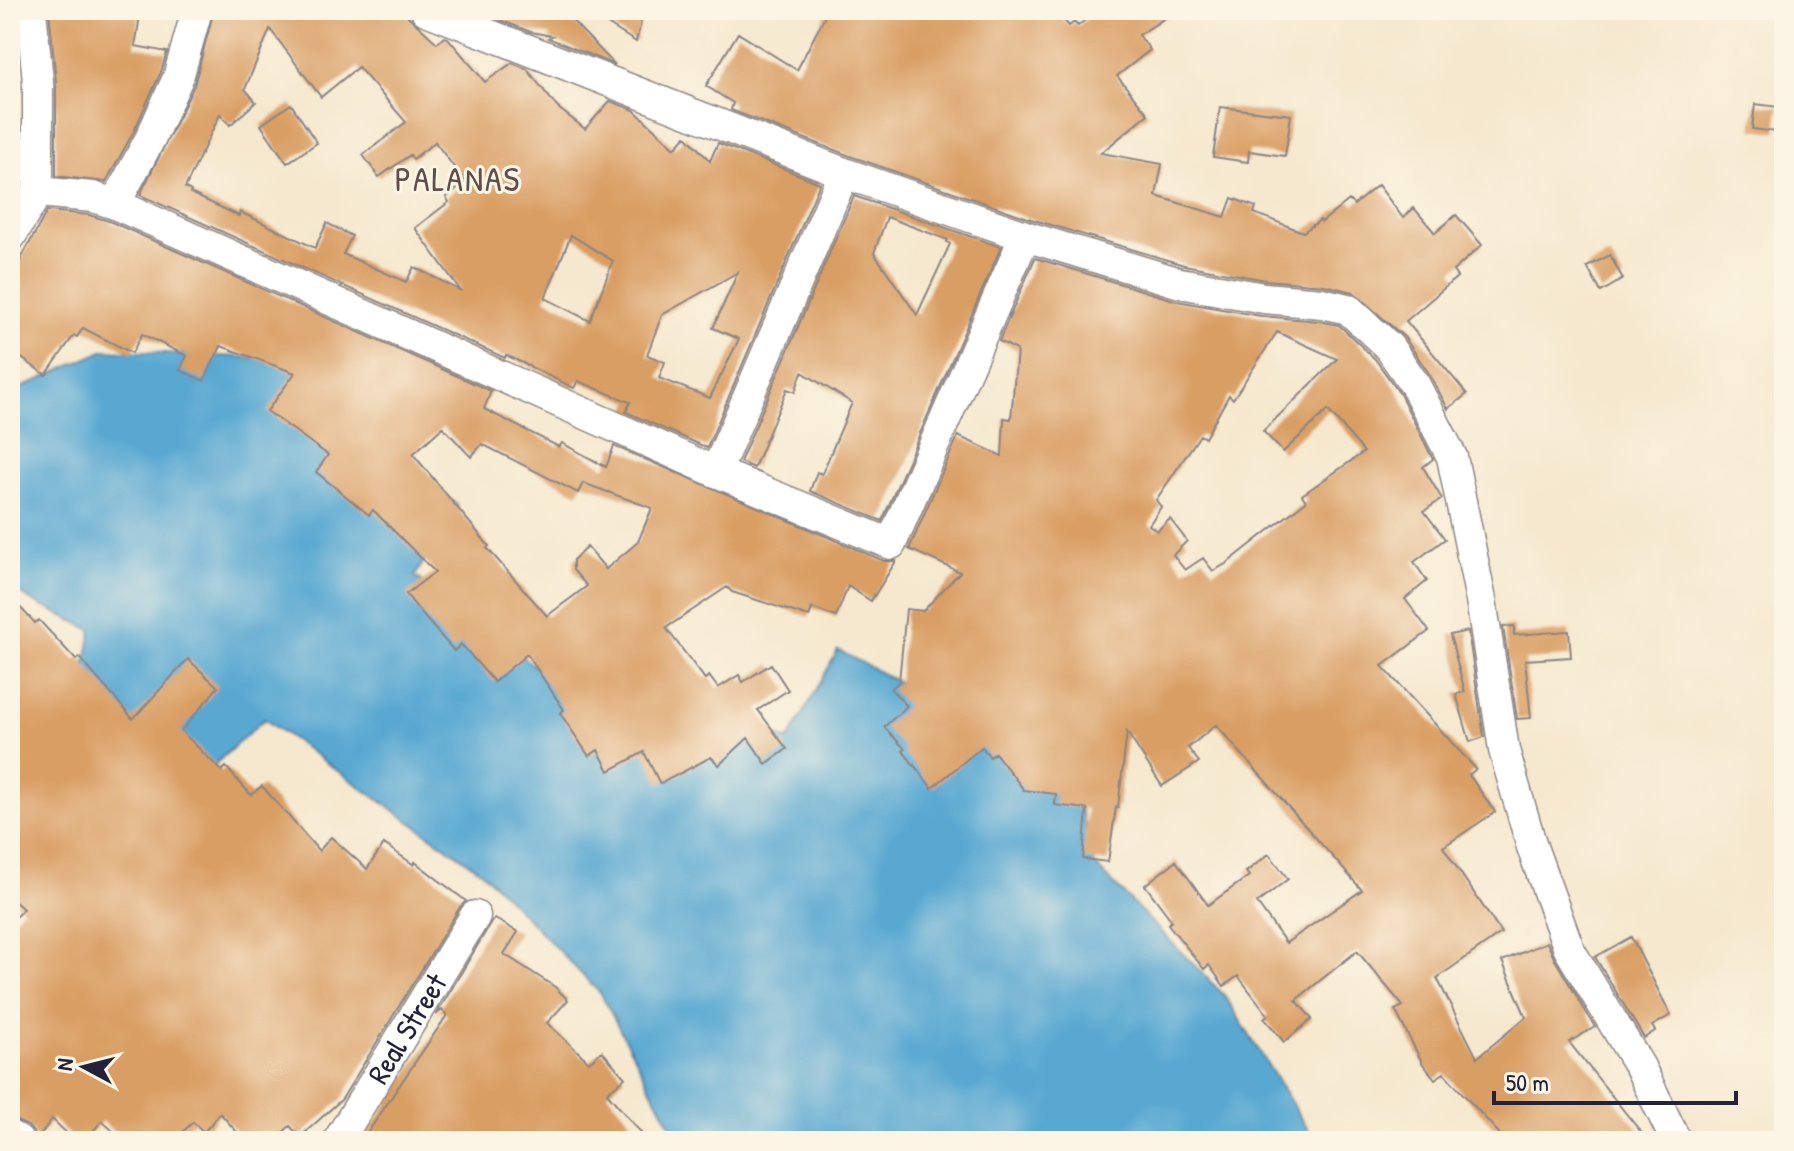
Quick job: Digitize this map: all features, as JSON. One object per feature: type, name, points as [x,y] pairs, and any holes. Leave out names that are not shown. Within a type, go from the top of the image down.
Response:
[{"type":"street","points":[[10,237],[38,192],[38,81],[31,10]]},
{"type":"street","points":[[115,204],[178,78],[197,10]]},
{"type":"street","points":[[426,10],[844,173],[1025,236],[1180,283],[1348,309],[1389,347],[1415,385],[1452,457],[1481,600],[1504,750],[1532,847],[1569,949],[1640,1067],[1676,1141]]},
{"type":"street","points":[[716,472],[844,173]]},
{"type":"street","points":[[38,192],[93,197],[115,204],[716,472],[891,544],[1025,236]]},
{"type":"street","name":"Real Street","points":[[338,1141],[475,916]]},
{"type":"street","points":[[10,1136],[18,1141]]},
{"type":"water","points":[[105,350],[295,360],[458,506],[415,576],[573,695],[741,717],[788,741],[838,650],[1072,775],[1095,865],[1225,996],[1315,1141],[672,1141],[671,1126],[601,994],[482,872],[264,719],[199,779],[81,688],[92,630],[10,587],[10,393]]},
{"type":"building","points":[[49,10],[141,10],[135,46],[167,52],[134,131],[106,182],[56,176],[56,81]]},
{"type":"building","points":[[214,10],[401,10],[437,43],[448,38],[485,82],[512,63],[527,69],[557,107],[585,129],[610,101],[634,110],[675,148],[686,136],[710,161],[718,143],[820,183],[707,448],[626,412],[630,402],[578,381],[574,388],[506,355],[505,358],[140,195],[194,86]],"holes":[[[270,29],[321,97],[358,67],[406,122],[363,155],[379,177],[410,155],[413,159],[435,142],[466,183],[446,197],[449,202],[415,228],[461,291],[414,267],[406,282],[343,254],[352,236],[327,223],[315,248],[240,212],[239,216],[185,188],[220,114],[230,125],[256,102],[245,89]],[[571,235],[613,261],[590,321],[545,298]],[[738,272],[713,328],[739,339],[710,398],[659,378],[665,362],[647,355],[662,315]]]},
{"type":"building","points":[[485,10],[562,10],[615,65],[548,38],[552,36],[531,32],[485,14]]},
{"type":"building","points":[[585,10],[644,10],[636,42]]},
{"type":"building","points":[[828,10],[1055,10],[1069,26],[1074,22],[1078,26],[1097,10],[1177,10],[1139,35],[1150,50],[1117,76],[1148,114],[1101,153],[1162,164],[1156,196],[1225,217],[1232,198],[1256,207],[1254,213],[1303,232],[1320,220],[1322,222],[1349,200],[1354,205],[1378,185],[1403,218],[1414,208],[1435,233],[1456,215],[1482,245],[1453,271],[1457,277],[1406,321],[1467,394],[1448,409],[1404,337],[1353,292],[1184,265],[1031,219],[850,156],[731,110],[733,103],[706,86],[738,33],[797,70]]},
{"type":"building","points":[[291,104],[317,143],[287,163],[261,125]]},
{"type":"building","points":[[1755,104],[1779,107],[1776,132],[1752,129]]},
{"type":"building","points":[[1220,107],[1291,115],[1285,156],[1249,151],[1248,162],[1213,157]]},
{"type":"building","points":[[10,124],[20,126],[20,187],[10,203]]},
{"type":"building","points":[[854,196],[1001,247],[882,521],[810,491],[817,472],[822,474],[852,403],[802,372],[795,392],[787,389],[754,468],[740,462]],"holes":[[[887,217],[948,240],[950,244],[917,315],[874,253]]]},
{"type":"building","points":[[47,211],[89,215],[109,221],[491,391],[484,409],[559,447],[562,443],[606,467],[614,446],[884,561],[896,561],[871,601],[848,586],[836,617],[812,608],[809,617],[732,592],[727,587],[666,628],[705,679],[709,676],[718,688],[739,675],[743,682],[771,664],[788,690],[758,710],[787,749],[766,764],[748,738],[719,765],[711,757],[660,784],[644,752],[609,771],[598,750],[589,756],[560,713],[564,710],[527,654],[494,682],[461,644],[454,651],[406,594],[435,572],[373,510],[369,515],[316,472],[328,455],[267,411],[295,373],[221,346],[204,381],[180,370],[187,356],[142,334],[132,353],[83,328],[77,337],[74,335],[46,375],[10,350],[10,279]],"holes":[[[443,427],[471,457],[482,444],[578,493],[583,483],[652,508],[638,542],[606,569],[587,547],[573,560],[573,570],[587,586],[547,616],[487,548],[489,546],[413,454]]]},
{"type":"building","points":[[1610,255],[1623,279],[1601,292],[1587,267]]},
{"type":"building","points":[[1035,258],[1177,301],[1261,316],[1339,325],[1375,359],[1400,394],[1433,459],[1423,467],[1442,499],[1424,511],[1445,539],[1414,562],[1427,581],[1405,599],[1429,631],[1382,666],[1476,769],[1469,775],[1495,812],[1443,847],[1501,933],[1437,978],[1477,1058],[1526,1017],[1502,961],[1547,942],[1595,1027],[1569,1042],[1648,1141],[1506,1141],[1444,1073],[1435,1079],[1423,1064],[1395,1010],[1403,1006],[1357,951],[1296,1000],[1312,1019],[1284,1042],[1264,1018],[1268,1015],[1238,976],[1224,986],[1209,965],[1204,969],[1168,924],[1172,921],[1145,885],[1176,861],[1208,905],[1249,876],[1246,872],[1269,854],[1288,879],[1257,903],[1286,943],[1362,890],[1216,725],[1188,748],[1199,762],[1162,786],[1127,732],[1108,862],[1083,859],[1087,809],[1055,805],[1056,794],[1024,790],[995,753],[990,757],[982,747],[932,788],[903,751],[905,749],[884,727],[907,706],[891,689],[899,682],[906,609],[923,611],[960,572],[909,549],[958,436],[1002,456],[1004,418],[1011,419],[1017,350],[999,341]],"holes":[[[1277,332],[1337,359],[1263,431],[1283,452],[1328,410],[1364,452],[1302,495],[1306,501],[1226,564],[1213,571],[1203,558],[1185,570],[1173,555],[1187,541],[1170,519],[1157,531],[1149,525],[1161,507],[1156,500],[1200,435],[1205,438],[1229,395],[1233,399]]]},
{"type":"building","points":[[10,597],[35,623],[39,620],[76,660],[79,657],[133,719],[188,659],[218,687],[181,731],[222,771],[226,767],[251,795],[262,786],[319,851],[331,837],[367,869],[384,844],[414,865],[415,862],[466,901],[342,1099],[300,1137],[290,1126],[273,1141],[245,1141],[220,1113],[204,1132],[193,1122],[173,1141],[124,1141],[102,1121],[84,1141],[75,1141],[52,1119],[36,1141],[28,1126],[10,1118],[10,923],[23,909],[10,897]]},
{"type":"building","points":[[1514,626],[1514,635],[1569,631],[1571,657],[1525,660],[1531,718],[1517,719],[1503,627]]},
{"type":"building","points":[[1468,631],[1484,737],[1470,742],[1456,694],[1465,692],[1450,635]]},
{"type":"building","points":[[495,919],[518,932],[504,954],[555,987],[568,1000],[547,1023],[589,1062],[602,1051],[625,1078],[607,1093],[648,1141],[362,1141],[447,1015],[442,1010],[436,1015]]},
{"type":"building","points":[[1631,937],[1671,1015],[1652,1026],[1655,1031],[1644,1038],[1595,957]]},
{"type":"district","name":"PALANAS","points":[[458,179]]}]
